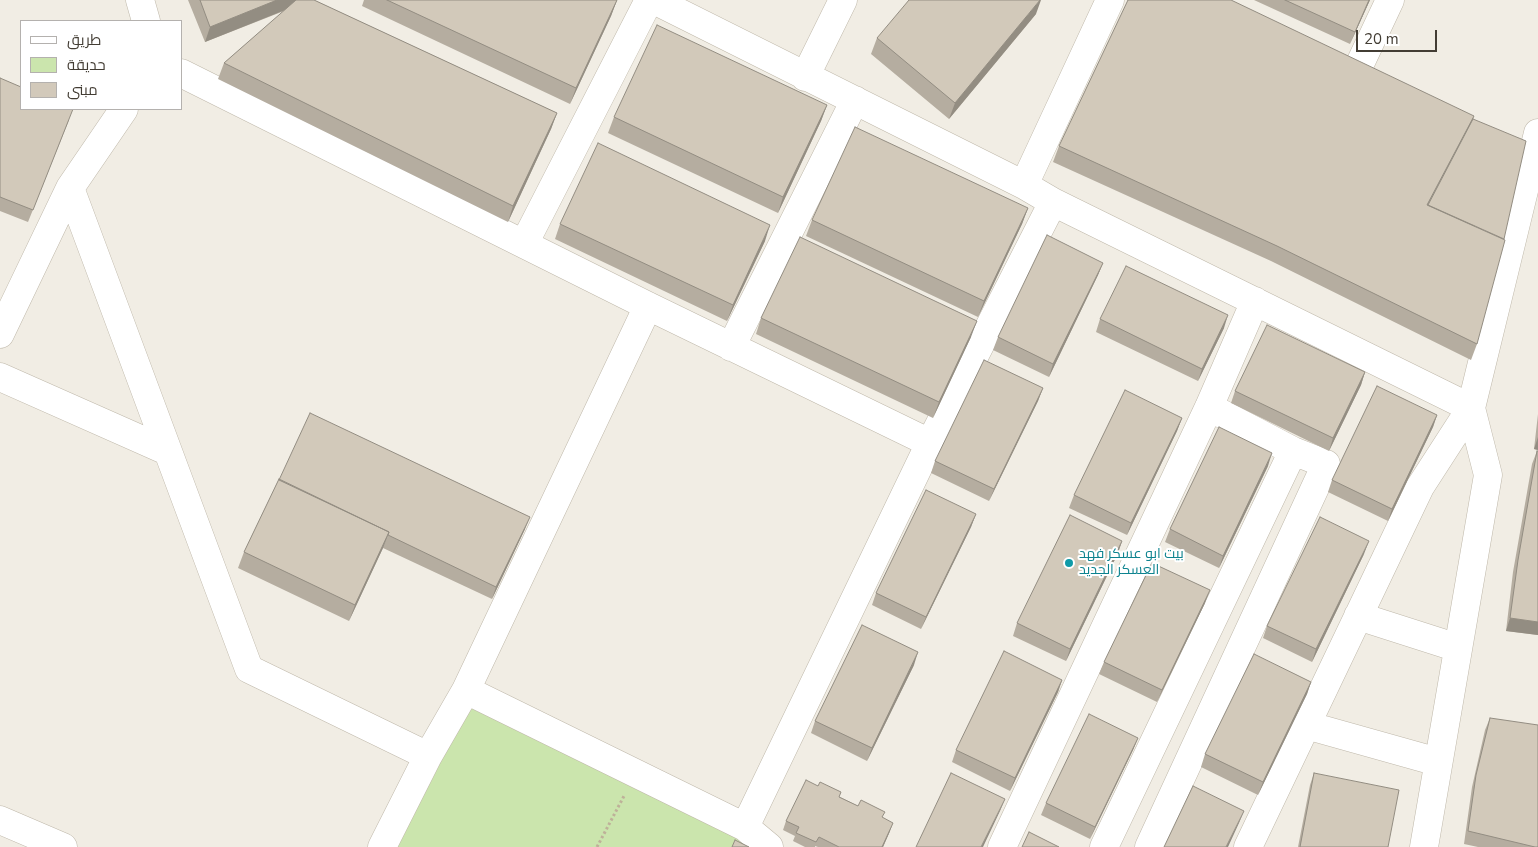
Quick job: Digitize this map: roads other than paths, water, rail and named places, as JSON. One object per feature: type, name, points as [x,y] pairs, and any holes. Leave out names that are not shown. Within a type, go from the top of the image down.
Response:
[{"type":"street","points":[[140,0],[146,20]]},
{"type":"street","points":[[524,244],[649,0]]},
{"type":"street","points":[[654,0],[1024,185],[1053,202],[1471,408],[1488,475],[1424,847]]},
{"type":"street","points":[[805,77],[843,0]]},
{"type":"street","points":[[1024,185],[1110,0]]},
{"type":"street","points":[[1384,80],[1349,64],[1390,0]]},
{"type":"street","points":[[182,73],[648,306],[930,443]]},
{"type":"street","points":[[731,346],[854,100]]},
{"type":"street","points":[[0,334],[70,188],[123,110]]},
{"type":"street","points":[[1248,847],[1420,487],[1471,408],[1536,141],[1508,137]]},
{"type":"street","points":[[70,188],[249,668],[428,756]]},
{"type":"street","points":[[745,827],[930,443],[1053,202]]},
{"type":"street","points":[[1002,847],[1208,407],[1255,301]]},
{"type":"street","points":[[382,847],[428,756],[466,690],[648,306]]},
{"type":"street","points":[[0,377],[167,451]]},
{"type":"street","points":[[1149,847],[1326,464],[1293,451],[1208,407]]},
{"type":"street","points":[[1104,847],[1293,451]]},
{"type":"street","points":[[1358,616],[1458,648]]},
{"type":"street","points":[[466,690],[745,827],[769,847]]},
{"type":"street","points":[[1306,725],[1438,762]]},
{"type":"street","points":[[0,820],[63,847]]},
{"type":"place","name":"بيت ابو عسكر فهد العسكر الجديد","points":[[1069,563]]}]
